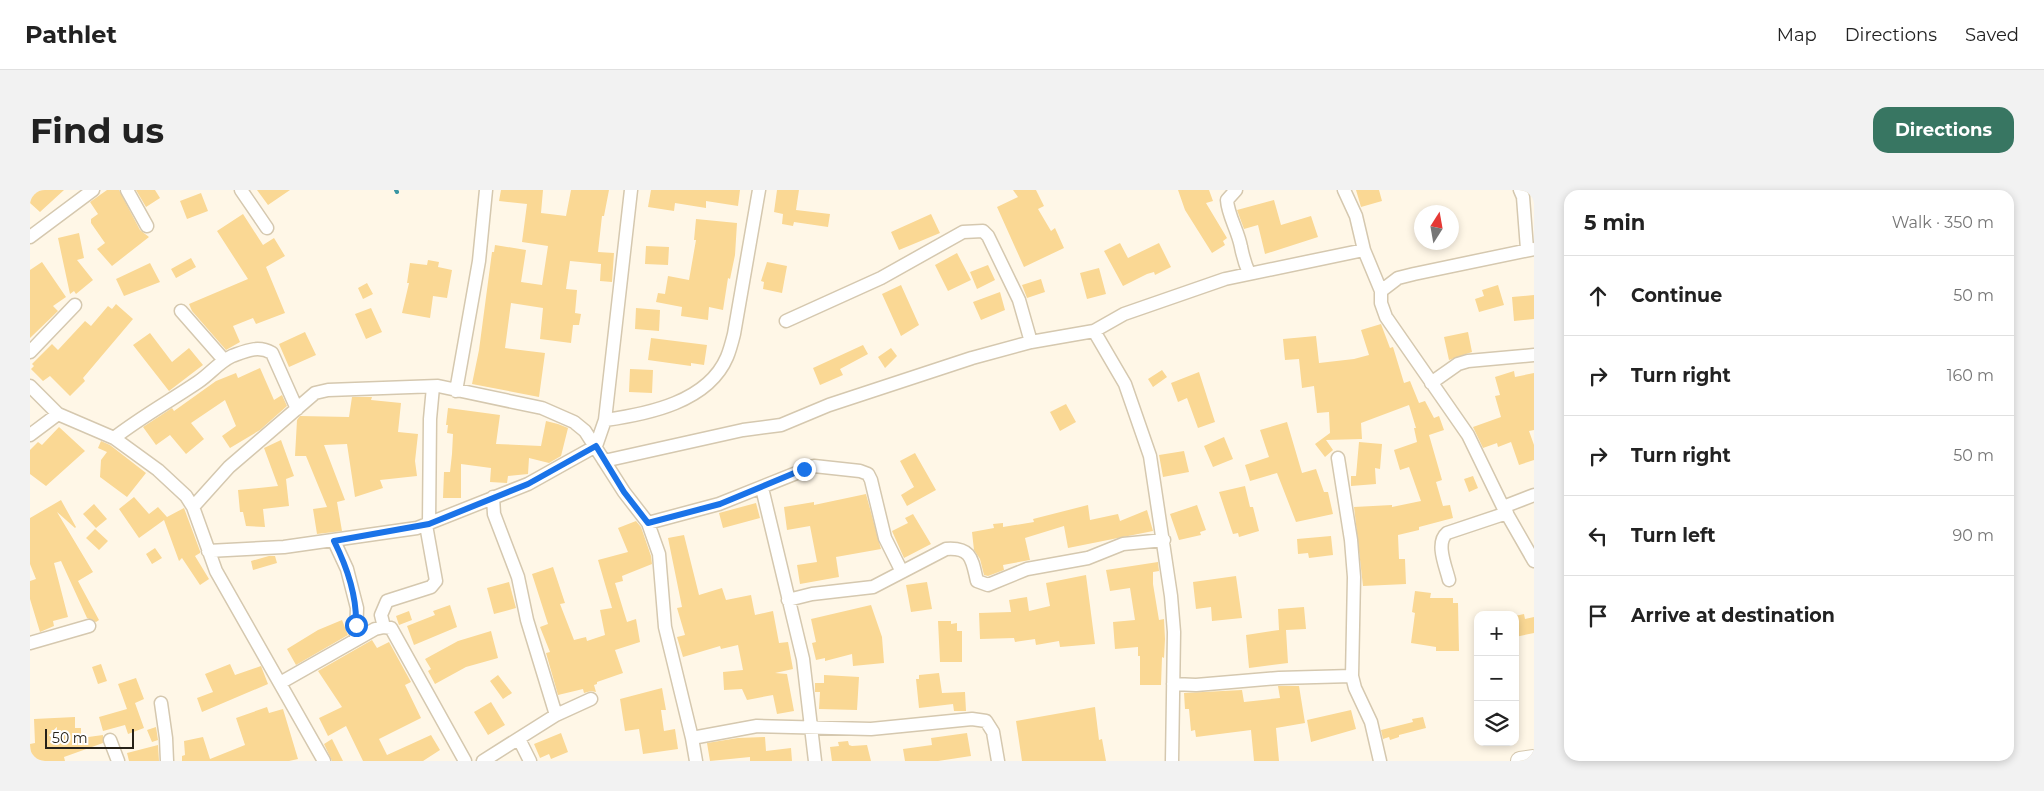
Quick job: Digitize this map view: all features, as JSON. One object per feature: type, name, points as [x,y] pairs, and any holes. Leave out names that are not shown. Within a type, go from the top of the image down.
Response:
[{"type":"main road","points":[[1520,761],[1534,759]]},
{"type":"street","points":[[30,236],[93,190]]},
{"type":"street","points":[[127,190],[147,226]]},
{"type":"street","points":[[241,190],[266,228]]},
{"type":"street","points":[[456,391],[478,261],[486,190]]},
{"type":"street","points":[[208,551],[284,547],[334,541],[428,525],[528,484],[596,446],[605,420],[631,190]]},
{"type":"street","points":[[605,420],[635,416],[679,402],[701,388],[716,374],[727,358],[734,334],[759,190]]},
{"type":"street","points":[[1236,190],[1227,200],[1228,207],[1242,247],[1241,256],[1249,273]]},
{"type":"street","points":[[1344,190],[1356,216],[1364,250],[1380,291],[1381,303],[1386,317],[1468,435],[1505,510],[1534,561]]},
{"type":"street","points":[[1380,291],[1398,278],[1530,249],[1523,197],[1520,190]]},
{"type":"street","points":[[786,321],[881,278],[963,232],[983,230],[988,236],[1019,300],[1031,342]]},
{"type":"street","points":[[604,461],[743,430],[781,425],[829,405],[910,378],[1031,342],[1094,331],[1124,314],[1160,300],[1249,273],[1364,250]]},
{"type":"street","points":[[30,352],[75,306]]},
{"type":"street","points":[[181,311],[224,360]]},
{"type":"street","points":[[1094,331],[1125,384],[1150,456],[1164,540],[1173,623],[1172,761]]},
{"type":"street","points":[[114,438],[150,411],[198,382],[224,360],[255,348],[264,348],[272,354],[297,409]]},
{"type":"street","points":[[1431,383],[1458,364],[1468,361],[1534,355]]},
{"type":"street","points":[[30,386],[58,414],[114,438],[158,470],[186,496],[216,571],[324,761]]},
{"type":"street","points":[[379,628],[381,615],[387,601],[431,587],[436,581],[428,525],[430,419],[433,387]]},
{"type":"street","points":[[192,507],[225,471],[297,409],[316,393],[328,390],[433,387],[542,408],[574,422],[585,431],[596,446],[604,461],[648,523],[659,554],[665,627],[696,761]]},
{"type":"street","points":[[30,435],[58,414]]},
{"type":"street","points":[[1338,458],[1351,540],[1354,577],[1352,676],[1355,688],[1371,722],[1380,761]]},
{"type":"street","points":[[648,523],[720,504],[814,466],[860,471],[868,474],[872,480],[885,538],[902,572]]},
{"type":"street","points":[[762,488],[803,659],[815,761]]},
{"type":"street","points":[[1449,580],[1441,544],[1443,536],[1534,496]]},
{"type":"street","points":[[493,497],[494,514],[512,559],[556,714]]},
{"type":"street","points":[[788,600],[812,594],[872,587],[946,549],[956,548],[971,557],[977,581],[988,585],[1027,569],[1088,558],[1124,544],[1164,540]]},
{"type":"street","points":[[334,541],[347,569],[357,608],[356,639]]},
{"type":"street","points":[[357,608],[379,628]]},
{"type":"street","points":[[31,639],[89,626]]},
{"type":"street","points":[[280,684],[356,639],[379,628],[392,628],[465,761]]},
{"type":"street","points":[[1173,684],[1196,685],[1279,678],[1352,676]]},
{"type":"street","points":[[483,761],[556,714],[591,698]]},
{"type":"street","points":[[161,703],[167,761]]},
{"type":"street","points":[[692,738],[757,726],[886,728],[972,719],[986,721],[993,732],[998,761]]},
{"type":"street","points":[[519,739],[530,761]]},
{"type":"street","points":[[110,740],[118,761]]},
{"type":"building","points":[[30,190],[64,190],[40,212],[30,203]]},
{"type":"building","points":[[107,190],[119,190],[140,230],[149,237],[112,266],[97,249],[105,243],[91,223],[91,219],[98,214],[90,202]]},
{"type":"building","points":[[136,190],[155,190],[160,198],[146,207]]},
{"type":"building","points":[[257,190],[290,190],[268,205]]},
{"type":"building","points":[[501,190],[543,190],[541,213],[566,216],[571,190],[609,190],[604,216],[602,216],[598,252],[614,253],[612,282],[600,281],[601,264],[570,261],[566,289],[577,290],[575,313],[581,314],[579,325],[573,325],[571,343],[540,339],[543,308],[511,303],[505,348],[545,353],[539,397],[472,384],[479,350],[492,252],[494,252],[495,245],[526,250],[521,282],[542,285],[548,246],[522,242],[527,204],[499,201]]},
{"type":"building","points":[[651,190],[740,190],[738,206],[706,201],[706,208],[675,203],[674,211],[648,207]]},
{"type":"building","points":[[777,190],[799,190],[796,210],[830,214],[828,227],[794,222],[793,226],[782,224],[783,214],[774,212]]},
{"type":"building","points":[[1013,190],[1036,190],[1044,206],[1038,209],[1051,231],[1055,228],[1064,248],[1024,267],[997,207],[1018,197]]},
{"type":"building","points":[[1178,190],[1209,190],[1213,201],[1206,203],[1227,238],[1223,241],[1225,245],[1212,253],[1185,210]]},
{"type":"building","points":[[1356,190],[1379,190],[1382,201],[1361,207]]},
{"type":"building","points":[[201,193],[208,211],[187,219],[180,201]]},
{"type":"building","points":[[1274,200],[1281,225],[1311,216],[1318,237],[1265,254],[1258,225],[1244,229],[1237,210]]},
{"type":"building","points":[[243,214],[263,245],[274,238],[285,256],[266,267],[285,313],[256,324],[253,318],[233,326],[240,342],[226,350],[192,311],[189,304],[248,279],[217,231]]},
{"type":"building","points":[[931,214],[940,233],[899,250],[891,232]]},
{"type":"building","points":[[696,219],[737,223],[735,255],[730,279],[728,278],[723,310],[709,307],[708,320],[681,316],[682,307],[656,302],[658,293],[665,294],[668,276],[689,280],[696,240],[694,240]]},
{"type":"building","points":[[79,233],[84,258],[77,260],[93,280],[76,294],[74,291],[70,294],[58,238]]},
{"type":"building","points":[[1120,243],[1128,258],[1159,243],[1171,267],[1155,275],[1154,272],[1147,274],[1123,286],[1104,251]]},
{"type":"building","points":[[646,246],[669,247],[668,265],[645,264]]},
{"type":"building","points":[[957,253],[971,280],[948,291],[935,265]]},
{"type":"building","points":[[191,258],[196,267],[176,278],[171,269]]},
{"type":"building","points":[[428,260],[439,262],[438,267],[452,270],[447,298],[433,296],[430,318],[402,313],[409,283],[407,283],[410,263],[427,265]]},
{"type":"building","points":[[42,262],[66,297],[53,306],[58,311],[30,338],[30,270]]},
{"type":"building","points":[[767,262],[787,266],[782,293],[763,289],[764,282],[761,281]]},
{"type":"building","points":[[150,263],[160,282],[124,296],[116,279]]},
{"type":"building","points":[[988,265],[995,280],[977,289],[970,272]]},
{"type":"building","points":[[1099,268],[1106,294],[1087,299],[1080,273]]},
{"type":"building","points":[[1041,279],[1045,292],[1027,298],[1022,285]]},
{"type":"building","points":[[367,283],[373,294],[363,299],[358,288]]},
{"type":"building","points":[[901,285],[919,325],[901,336],[882,294]]},
{"type":"building","points":[[1498,285],[1504,305],[1479,312],[1475,299],[1484,296],[1482,290]]},
{"type":"building","points":[[1000,292],[1005,310],[981,320],[973,302]]},
{"type":"building","points":[[1534,295],[1534,319],[1514,321],[1512,297]]},
{"type":"building","points":[[116,304],[133,319],[83,378],[85,381],[70,396],[50,376],[43,381],[31,369],[34,366],[32,364],[52,344],[58,350],[85,321],[91,326],[108,306],[112,309]]},
{"type":"building","points":[[371,308],[382,332],[366,339],[355,314]]},
{"type":"building","points":[[636,308],[660,310],[659,331],[635,329]]},
{"type":"building","points":[[1381,324],[1390,348],[1393,347],[1404,383],[1410,381],[1419,403],[1425,401],[1434,418],[1439,416],[1444,430],[1429,435],[1442,480],[1436,482],[1443,506],[1450,505],[1453,518],[1398,535],[1399,559],[1405,559],[1406,584],[1363,586],[1354,507],[1392,505],[1392,507],[1421,501],[1409,467],[1400,470],[1394,450],[1417,442],[1414,428],[1416,428],[1409,405],[1361,423],[1362,439],[1326,440],[1333,450],[1325,457],[1315,444],[1330,433],[1329,412],[1317,413],[1314,386],[1302,388],[1299,359],[1285,360],[1283,339],[1316,336],[1319,363],[1354,359],[1369,355],[1361,330]]},
{"type":"building","points":[[305,332],[316,355],[289,367],[279,344]]},
{"type":"building","points":[[1468,332],[1472,352],[1449,360],[1444,337]]},
{"type":"building","points":[[150,333],[172,362],[189,348],[203,365],[169,391],[133,345]]},
{"type":"building","points":[[651,338],[707,345],[704,365],[691,363],[691,366],[648,360]]},
{"type":"building","points":[[863,345],[868,354],[840,369],[843,375],[820,385],[813,368]]},
{"type":"building","points":[[891,348],[897,356],[885,368],[878,357]]},
{"type":"building","points":[[260,368],[274,400],[282,395],[287,406],[260,430],[230,448],[222,436],[236,426],[225,400],[191,423],[204,439],[186,454],[170,435],[156,445],[143,427],[172,408],[174,411],[216,381],[236,373],[238,378]]},
{"type":"building","points":[[630,369],[653,370],[652,393],[629,392]]},
{"type":"building","points":[[1162,370],[1167,377],[1153,387],[1148,379]]},
{"type":"building","points":[[1514,371],[1515,377],[1534,373],[1534,430],[1529,431],[1534,445],[1534,460],[1519,465],[1511,442],[1498,447],[1497,443],[1483,448],[1473,427],[1501,417],[1495,396],[1500,395],[1495,377]]},
{"type":"building","points":[[1199,372],[1215,422],[1198,428],[1187,398],[1178,402],[1171,383]]},
{"type":"building","points":[[352,397],[372,397],[371,400],[401,403],[398,432],[418,434],[415,461],[417,476],[380,480],[383,488],[355,497],[347,444],[324,445],[345,500],[337,502],[342,531],[317,534],[313,509],[327,507],[306,456],[295,456],[297,420],[300,416],[349,417]]},
{"type":"building","points":[[1066,404],[1076,422],[1060,431],[1050,412]]},
{"type":"building","points":[[448,408],[500,415],[496,444],[541,446],[546,421],[568,428],[561,456],[549,463],[529,458],[528,474],[508,476],[507,483],[490,482],[491,468],[461,464],[461,498],[443,498],[444,472],[450,472],[452,454],[453,434],[447,433],[448,425],[446,425]]},
{"type":"building","points":[[1287,422],[1302,473],[1316,469],[1324,492],[1328,492],[1333,514],[1296,522],[1277,473],[1250,481],[1245,465],[1269,457],[1260,430]]},
{"type":"building","points":[[59,427],[85,451],[46,486],[30,474],[30,450],[38,442],[42,445]]},
{"type":"building","points":[[1224,437],[1233,459],[1213,467],[1204,446]]},
{"type":"building","points":[[281,440],[294,476],[286,479],[289,506],[263,509],[265,527],[246,526],[243,512],[240,512],[238,490],[278,486],[264,448]]},
{"type":"building","points":[[101,441],[110,445],[146,473],[127,497],[100,477],[101,460],[107,452],[98,448]]},
{"type":"building","points":[[1359,442],[1382,444],[1380,469],[1375,468],[1376,484],[1351,486],[1351,476],[1356,476]]},
{"type":"building","points":[[1184,451],[1189,472],[1163,477],[1159,455]]},
{"type":"building","points":[[915,453],[936,490],[907,506],[901,495],[914,487],[900,461]]},
{"type":"building","points":[[1473,476],[1478,488],[1469,492],[1464,479]]},
{"type":"building","points":[[1245,486],[1259,531],[1239,537],[1238,533],[1233,534],[1219,492]]},
{"type":"building","points":[[866,494],[881,549],[836,557],[839,577],[800,584],[797,565],[817,562],[810,526],[787,530],[784,507],[814,502],[814,505]]},
{"type":"building","points":[[134,497],[149,514],[158,507],[167,517],[184,508],[200,551],[195,556],[209,579],[200,585],[182,558],[179,561],[164,520],[139,538],[119,509]]},
{"type":"building","points":[[61,500],[76,527],[57,512],[93,572],[78,581],[99,620],[96,622],[87,618],[61,561],[54,563],[68,617],[53,621],[54,626],[40,632],[30,599],[30,581],[36,579],[30,564],[30,518]]},
{"type":"building","points":[[756,503],[760,518],[723,528],[719,513]]},
{"type":"building","points":[[94,504],[107,519],[96,528],[83,514]]},
{"type":"building","points":[[1088,505],[1090,520],[1118,514],[1120,521],[1147,510],[1153,531],[1068,548],[1064,526],[1025,538],[1030,560],[1003,565],[1004,570],[988,576],[984,575],[980,559],[974,550],[972,532],[994,528],[993,524],[1003,523],[1003,527],[1034,522],[1033,519]]},
{"type":"building","points":[[1197,505],[1206,530],[1200,532],[1201,535],[1179,540],[1170,514]]},
{"type":"building","points":[[913,514],[931,544],[904,558],[892,531],[908,523],[905,518]]},
{"type":"building","points":[[636,521],[641,527],[652,564],[622,576],[623,581],[615,583],[627,622],[636,619],[640,642],[615,650],[623,673],[597,682],[594,685],[596,692],[584,693],[583,689],[558,695],[546,653],[550,652],[540,627],[548,624],[532,574],[553,567],[565,603],[560,604],[574,640],[586,637],[587,641],[605,635],[600,610],[612,608],[598,560],[628,552],[618,528]]},
{"type":"building","points":[[95,529],[108,541],[99,550],[86,538]]},
{"type":"building","points":[[684,535],[699,595],[722,588],[726,600],[751,595],[755,615],[773,611],[779,643],[788,642],[793,669],[775,673],[787,674],[794,711],[777,714],[773,695],[747,700],[742,689],[724,690],[723,672],[743,670],[738,645],[721,649],[720,646],[683,657],[677,637],[685,635],[677,608],[682,607],[668,538]]},
{"type":"building","points":[[1331,536],[1333,555],[1309,558],[1308,553],[1298,554],[1297,539]]},
{"type":"building","points":[[155,548],[162,558],[152,564],[146,554]]},
{"type":"building","points":[[275,556],[277,563],[253,570],[251,561]]},
{"type":"building","points":[[1158,562],[1159,571],[1153,572],[1153,584],[1159,620],[1164,619],[1165,639],[1161,685],[1140,685],[1140,656],[1138,656],[1138,647],[1115,649],[1113,622],[1135,620],[1130,588],[1110,591],[1106,570]]},
{"type":"building","points":[[1086,575],[1095,644],[1060,647],[1059,641],[1036,645],[1035,639],[1015,642],[1014,638],[980,639],[979,613],[1011,612],[1009,600],[1027,597],[1029,611],[1050,606],[1046,583]]},
{"type":"building","points":[[1236,576],[1242,618],[1212,621],[1211,607],[1196,609],[1193,582]]},
{"type":"building","points":[[509,582],[516,608],[494,614],[487,588]]},
{"type":"building","points":[[927,582],[932,609],[911,612],[906,585]]},
{"type":"building","points":[[1415,591],[1431,593],[1430,598],[1453,598],[1453,603],[1458,603],[1459,651],[1436,651],[1436,647],[1411,643],[1415,613],[1412,612]]},
{"type":"building","points":[[450,605],[457,627],[414,645],[407,626],[435,615],[433,611]]},
{"type":"building","points":[[871,605],[882,637],[884,663],[853,666],[852,654],[825,661],[825,658],[816,660],[812,643],[816,642],[811,619]]},
{"type":"building","points":[[1304,607],[1306,629],[1286,630],[1288,663],[1249,668],[1246,635],[1279,630],[1278,609]]},
{"type":"building","points":[[409,611],[412,620],[399,625],[396,616]]},
{"type":"building","points":[[1524,614],[1525,619],[1534,617],[1534,633],[1519,636],[1519,615]]},
{"type":"building","points":[[342,620],[348,635],[296,665],[287,649],[318,630]]},
{"type":"building","points":[[938,621],[951,621],[951,624],[957,623],[957,631],[962,631],[962,662],[940,662]]},
{"type":"building","points":[[491,631],[498,658],[466,667],[435,684],[428,671],[431,669],[425,659],[458,641]]},
{"type":"building","points":[[372,640],[377,648],[389,642],[411,682],[405,685],[421,718],[379,739],[387,755],[431,735],[440,750],[423,761],[363,761],[346,726],[328,736],[319,718],[342,707],[318,671]]},
{"type":"building","points":[[101,664],[107,681],[98,684],[92,667]]},
{"type":"building","points":[[230,664],[235,675],[261,666],[268,684],[202,712],[197,698],[213,692],[205,674]]},
{"type":"building","points":[[939,673],[942,693],[965,692],[966,711],[954,711],[953,704],[919,708],[916,679],[919,679],[919,675]]},
{"type":"building","points":[[498,675],[512,693],[503,699],[490,681]]},
{"type":"building","points":[[824,675],[859,677],[857,710],[819,709],[820,692],[815,692],[815,683],[824,683]]},
{"type":"building","points":[[136,678],[144,699],[135,703],[144,728],[128,734],[125,725],[103,731],[99,717],[127,709],[118,684]]},
{"type":"building","points":[[1278,686],[1299,686],[1305,723],[1276,728],[1279,761],[1254,761],[1251,730],[1196,737],[1195,730],[1191,731],[1189,709],[1185,709],[1184,693],[1242,690],[1244,702],[1280,698]]},
{"type":"building","points":[[662,688],[666,710],[661,710],[664,731],[675,729],[678,749],[643,754],[639,729],[625,731],[620,699]]},
{"type":"building","points":[[491,702],[505,725],[488,735],[474,712]]},
{"type":"building","points":[[267,707],[269,713],[283,709],[298,759],[289,761],[182,761],[182,756],[185,755],[184,741],[203,737],[210,759],[245,745],[236,718]]},
{"type":"building","points":[[1095,707],[1099,740],[1102,739],[1106,761],[1022,761],[1016,721]]},
{"type":"building","points":[[1351,710],[1356,729],[1311,742],[1307,720]]},
{"type":"building","points":[[75,717],[75,728],[81,728],[81,738],[103,735],[103,743],[64,757],[65,761],[31,761],[30,744],[35,743],[34,719]]},
{"type":"building","points":[[1423,717],[1426,728],[1399,735],[1399,737],[1390,740],[1389,737],[1383,739],[1381,730],[1413,722],[1412,719]]},
{"type":"building","points":[[156,727],[158,740],[152,742],[147,730]]},
{"type":"building","points":[[561,733],[568,752],[551,759],[549,754],[540,758],[534,744]]},
{"type":"building","points":[[967,733],[971,756],[938,761],[905,761],[903,749],[932,745],[931,738]]},
{"type":"building","points":[[765,737],[766,751],[791,748],[792,761],[750,761],[750,757],[710,761],[707,743],[738,738]]},
{"type":"building","points":[[332,739],[343,761],[332,761],[324,744]]},
{"type":"building","points":[[848,741],[849,745],[852,746],[867,745],[871,761],[832,761],[830,747],[839,746],[838,742]]},
{"type":"building","points":[[158,745],[159,761],[129,761],[127,753]]},
{"type":"route","points":[[356,625],[357,608],[347,569],[334,541],[417,528],[429,524],[528,484],[596,446],[624,492],[648,523],[720,504],[804,469]]}]
